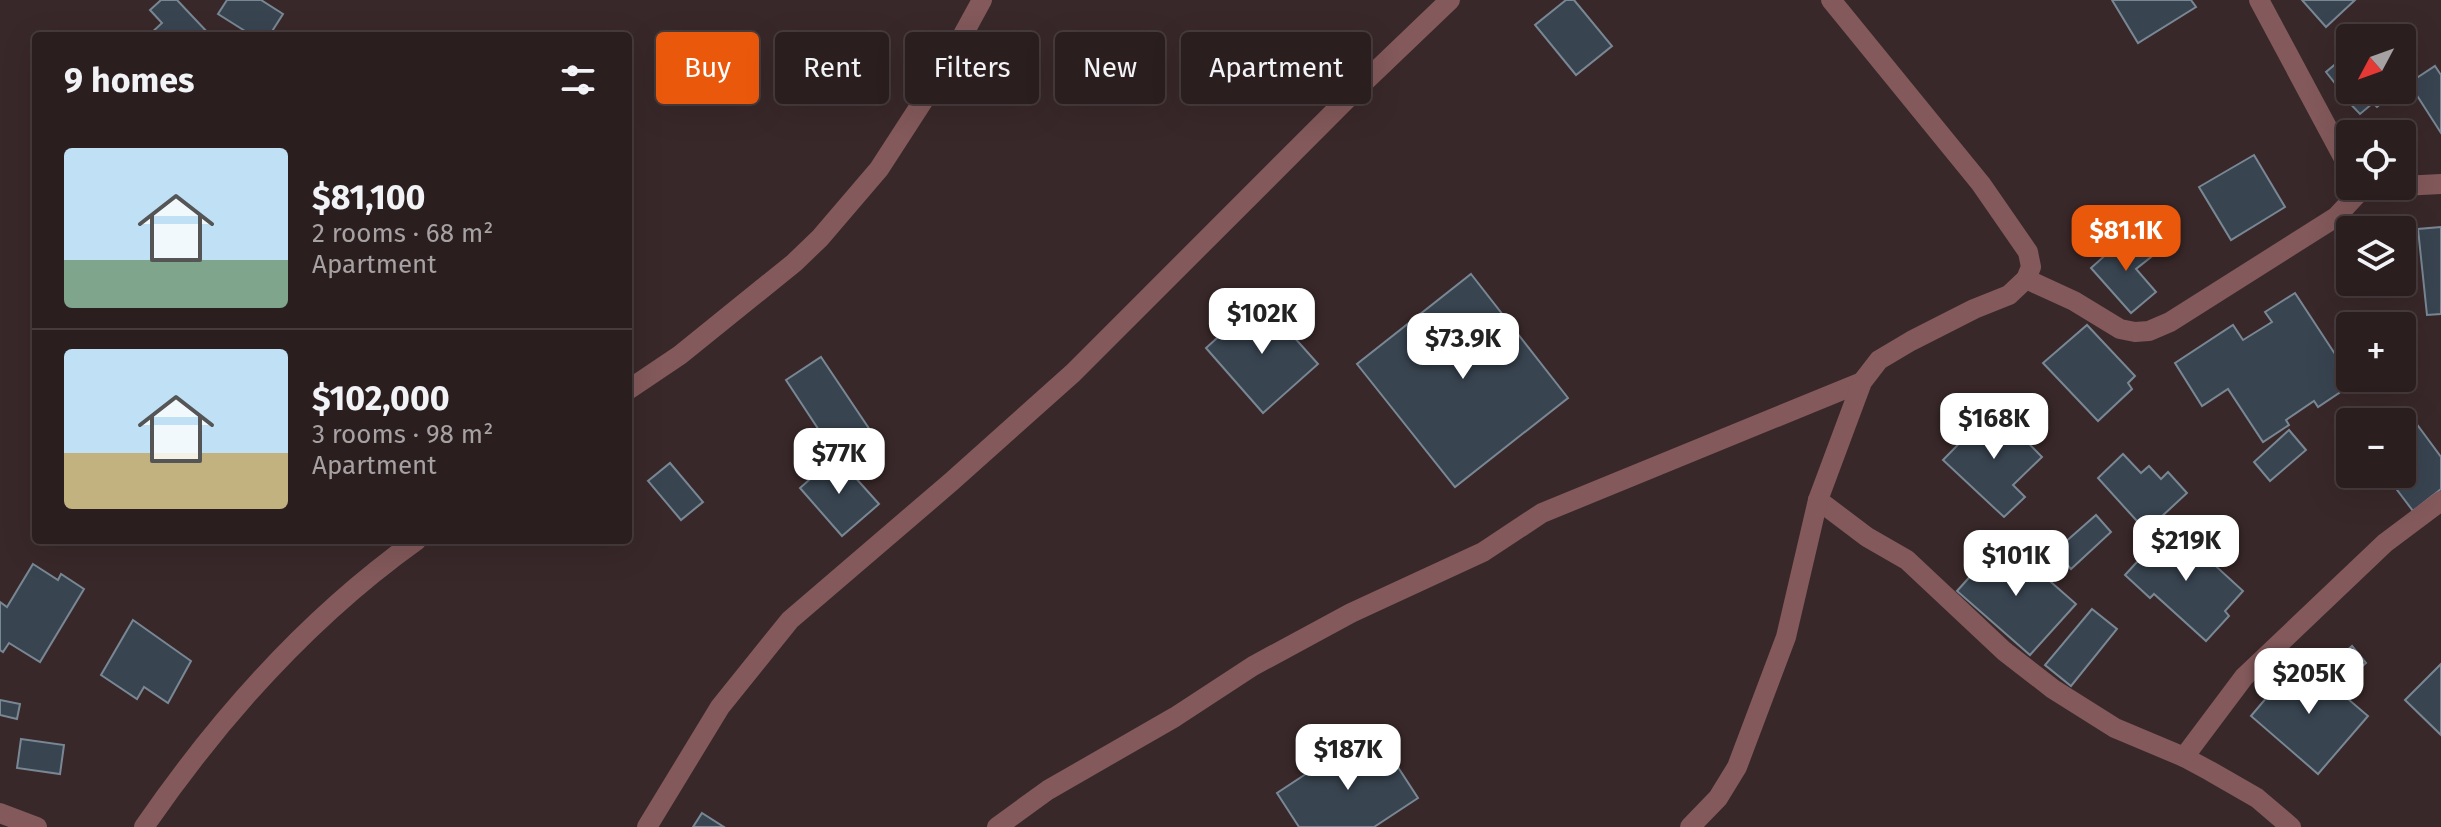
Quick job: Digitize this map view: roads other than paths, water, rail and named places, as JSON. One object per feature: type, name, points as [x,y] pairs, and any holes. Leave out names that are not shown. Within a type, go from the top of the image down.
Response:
[{"type":"street","points":[[632,387],[680,355],[794,263],[820,238],[879,169],[947,64],[982,0]]},
{"type":"street","points":[[647,827],[720,707],[790,620],[1073,373],[1450,0]]},
{"type":"street","points":[[1690,827],[1718,798],[1737,767],[1786,637],[1818,500],[1862,382],[1879,360],[1949,321],[2009,295],[2026,279],[2031,261],[2020,239],[1981,184],[1831,0]]},
{"type":"street","points":[[2259,0],[2336,144]]},
{"type":"street","points":[[2416,185],[2441,184]]},
{"type":"street","points":[[2026,279],[2074,301],[2120,329],[2149,331],[2170,322],[2336,217],[2351,200]]},
{"type":"street","points":[[997,827],[1048,790],[1175,717],[1253,666],[1351,613],[1483,552],[1542,513],[1862,382]]},
{"type":"street","points":[[1818,500],[1867,537],[1907,560],[2004,651],[2053,689],[2115,728],[2184,757],[2257,798],[2291,827]]},
{"type":"street","points":[[2184,757],[2244,677],[2385,543],[2441,501]]},
{"type":"street","points":[[144,827],[179,776],[245,695],[357,587],[412,544]]},
{"type":"street","points":[[0,813],[37,827]]}]
